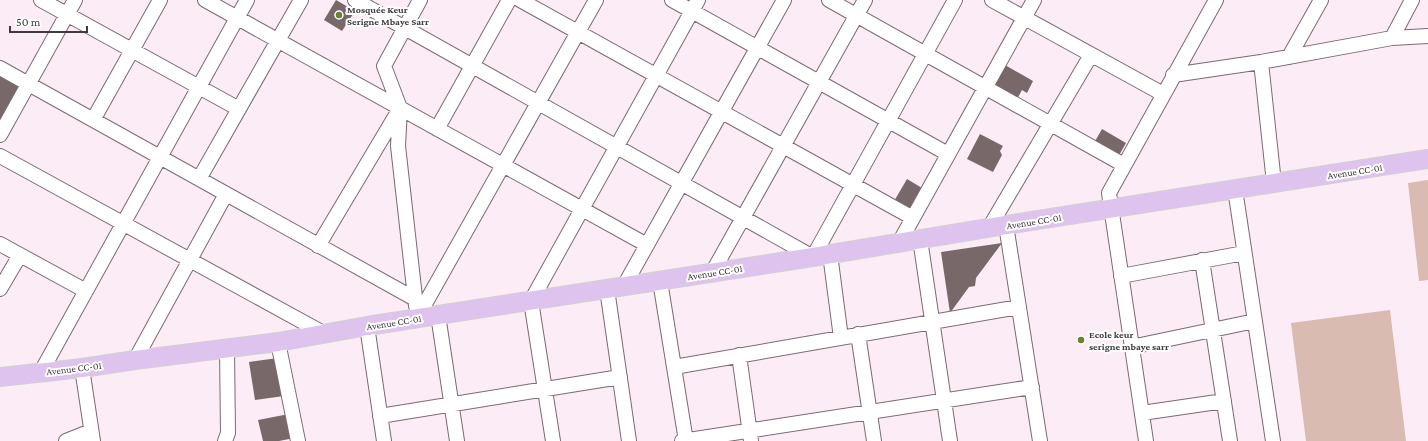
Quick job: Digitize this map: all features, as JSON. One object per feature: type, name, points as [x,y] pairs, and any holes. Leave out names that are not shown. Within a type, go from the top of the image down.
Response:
[{"type":"main road","name":"Avenue CC-01","points":[[0,377],[82,368],[278,342],[417,318],[821,256],[998,226],[1428,159]]},
{"type":"street","points":[[41,0],[239,109]]},
{"type":"street","points":[[0,135],[75,0]]},
{"type":"street","points":[[93,120],[160,0]]},
{"type":"street","points":[[205,0],[647,245]]},
{"type":"street","points":[[41,372],[248,0]]},
{"type":"street","points":[[199,179],[301,0]]},
{"type":"street","points":[[355,0],[681,184],[743,218],[821,256]]},
{"type":"street","points":[[417,318],[398,146],[400,108],[384,66],[420,0]]},
{"type":"street","points":[[438,129],[509,0]]},
{"type":"street","points":[[520,0],[913,218]]},
{"type":"street","points":[[417,318],[596,0]]},
{"type":"street","points":[[672,0],[695,6],[757,48],[948,154]]},
{"type":"street","points":[[629,441],[620,377],[616,287],[647,245],[784,0]]},
{"type":"street","points":[[830,0],[1124,165]]},
{"type":"street","points":[[712,273],[865,0]]},
{"type":"street","points":[[841,338],[821,256],[853,185],[955,0]]},
{"type":"street","points":[[992,0],[1163,94]]},
{"type":"street","points":[[900,243],[1034,0]]},
{"type":"street","points":[[1146,441],[1109,193],[1173,75],[1216,0]]},
{"type":"street","points":[[1289,57],[1321,0]]},
{"type":"street","points":[[1392,38],[1412,0]]},
{"type":"street","points":[[553,441],[531,301],[695,6]]},
{"type":"street","points":[[1173,75],[1260,62],[1392,38],[1428,36]]},
{"type":"street","points":[[1040,441],[1019,308],[998,226],[1051,124],[1091,55]]},
{"type":"street","points":[[1260,62],[1274,184]]},
{"type":"street","points":[[0,68],[415,300]]},
{"type":"street","points":[[318,246],[400,108]]},
{"type":"street","points":[[0,156],[324,334]]},
{"type":"street","points":[[1235,190],[1273,441]]},
{"type":"street","points":[[135,360],[226,194]]},
{"type":"street","points":[[920,239],[950,441]]},
{"type":"street","points":[[0,244],[86,291]]},
{"type":"street","points":[[1121,276],[1244,253]]},
{"type":"street","points":[[0,289],[20,255]]},
{"type":"street","points":[[1202,260],[1230,441]]},
{"type":"street","points":[[660,281],[685,441],[751,436],[870,412],[1032,387]]},
{"type":"street","points":[[674,367],[858,334],[1019,308]]},
{"type":"street","points":[[438,315],[457,441]]},
{"type":"street","points":[[1132,347],[1255,321]]},
{"type":"street","points":[[367,326],[384,441]]},
{"type":"street","points":[[858,334],[874,441]]},
{"type":"street","points":[[278,342],[298,441]]},
{"type":"street","points":[[225,441],[228,433],[227,349]]},
{"type":"street","points":[[739,356],[751,436]]},
{"type":"street","points":[[66,441],[92,436],[82,368]]},
{"type":"street","points":[[380,416],[620,377]]},
{"type":"street","points":[[1142,413],[1224,401]]},
{"type":"shaded area","points":[[1428,180],[1428,280],[1419,281],[1408,183]]},
{"type":"shaded area","points":[[1390,310],[1406,441],[1306,441],[1291,323]]},
{"type":"building","name":"Mosquée Keur Serigne Mbaye Sarr","points":[[336,0],[355,11],[342,31],[324,20]]},
{"type":"building","points":[[1005,65],[1033,81],[1027,93],[1022,90],[1016,101],[992,88]]},
{"type":"building","points":[[0,72],[25,85],[0,125]]},
{"type":"building","points":[[1102,129],[1126,143],[1118,157],[1094,143]]},
{"type":"building","points":[[980,134],[1003,146],[1000,151],[1002,155],[993,172],[967,159]]},
{"type":"building","points":[[907,179],[922,188],[908,212],[893,203]]},
{"type":"building","points":[[1002,243],[976,278],[975,286],[969,287],[950,313],[941,252]]},
{"type":"building","points":[[278,358],[284,396],[255,400],[249,362]]},
{"type":"building","points":[[289,414],[294,438],[279,441],[263,441],[258,420]]},
{"type":"place","name":"Mosquée Keur Serigne Mbaye Sarr","points":[[339,15]]},
{"type":"place","name":"Ecole keur serigne mbaye sarr","points":[[1081,340]]}]
